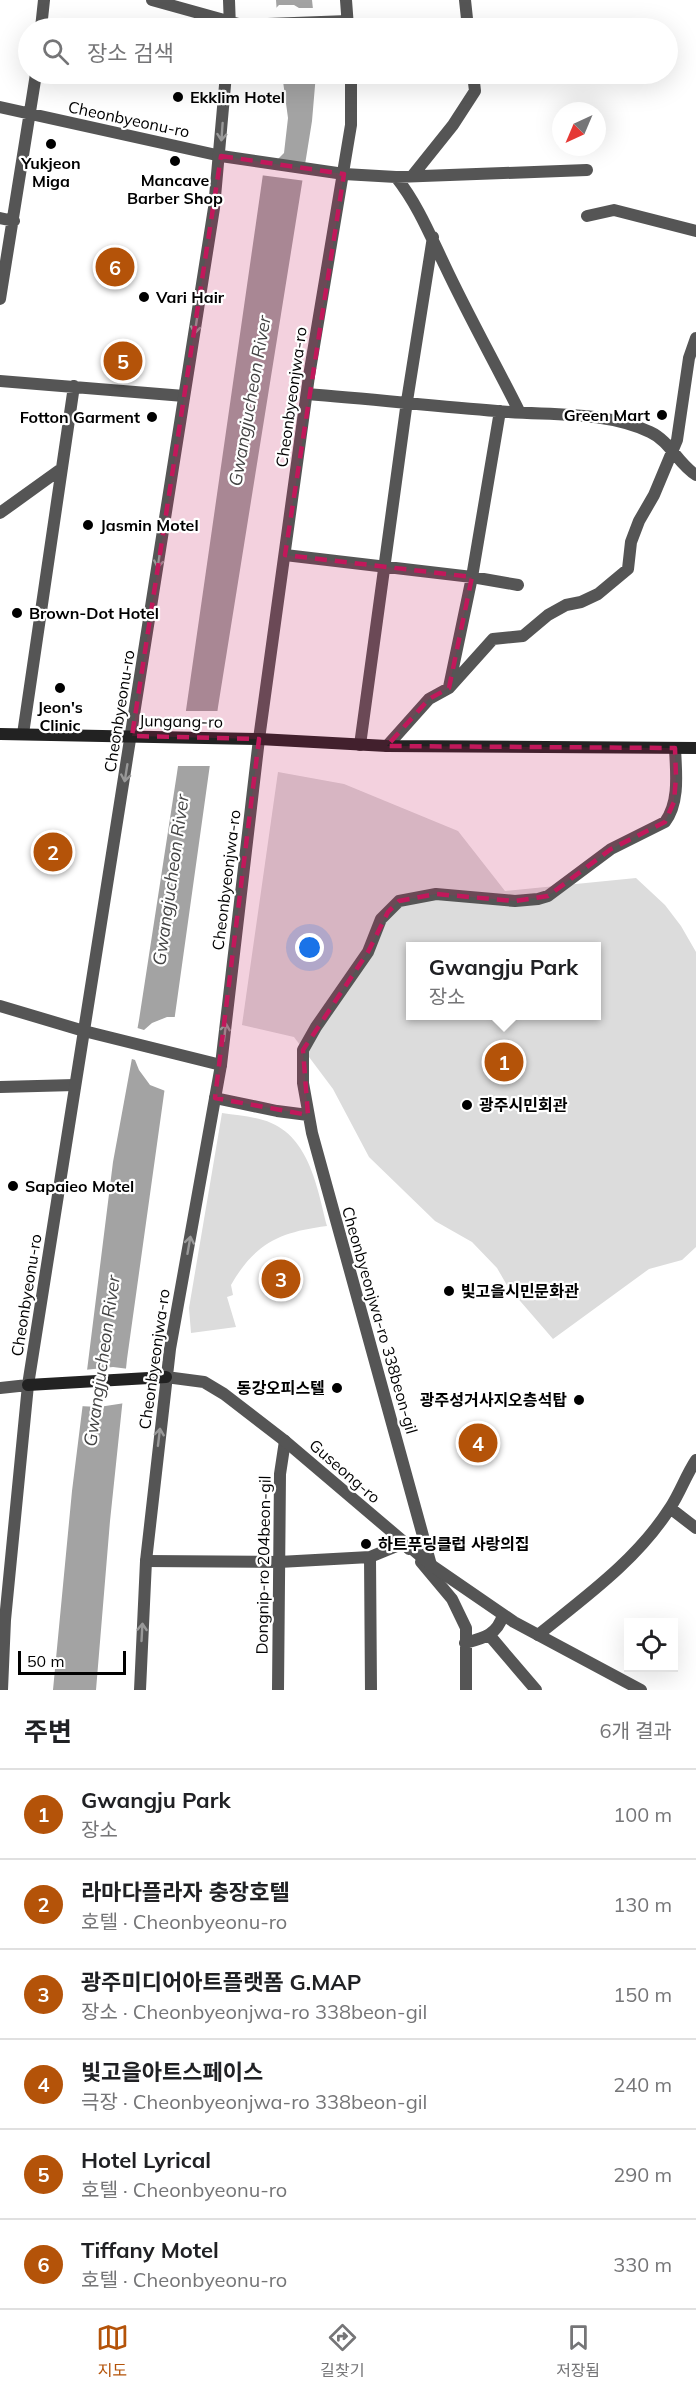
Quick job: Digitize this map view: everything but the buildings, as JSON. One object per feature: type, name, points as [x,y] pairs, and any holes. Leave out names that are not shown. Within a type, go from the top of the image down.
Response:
[{"type":"main road","name":"Jungang-ro","points":[[0,734],[259,739],[387,746],[696,748]]},
{"type":"main road","name":"Guseong-ro","points":[[28,1385],[166,1377]]},
{"type":"street","points":[[42,18],[44,0]]},
{"type":"street","points":[[152,0],[211,18]]},
{"type":"street","points":[[229,0],[233,18]]},
{"type":"street","points":[[344,18],[346,0]]},
{"type":"street","points":[[465,0],[467,18]]},
{"type":"street","points":[[0,298],[35,84]]},
{"type":"street","name":"Cheonbyeonu-ro","points":[[2,1690],[5,1620],[28,1385],[132,736],[221,156],[225,84]]},
{"type":"street","name":"Cheonbyeonjwa-ro","points":[[140,1690],[146,1561],[166,1377],[221,1065],[259,739],[307,394],[351,125],[351,84]]},
{"type":"street","points":[[413,175],[453,125],[475,91],[474,84]]},
{"type":"street","name":"Cheonbyeonu-ro","points":[[0,108],[221,156]]},
{"type":"street","points":[[221,156],[344,174],[396,177],[587,170]]},
{"type":"street","points":[[396,177],[409,194],[433,237],[461,298],[519,411]]},
{"type":"street","points":[[587,216],[614,210],[696,231]]},
{"type":"street","points":[[0,218],[14,221]]},
{"type":"street","points":[[360,745],[407,401],[433,237]]},
{"type":"street","points":[[387,746],[429,699],[449,688],[493,639],[523,636],[548,615],[566,605],[582,602],[598,594],[628,569],[630,542],[673,452],[681,422],[688,358],[696,338]]},
{"type":"street","points":[[0,381],[184,396]]},
{"type":"street","points":[[23,734],[74,386]]},
{"type":"street","points":[[307,394],[583,416],[632,425],[651,433],[673,452],[682,465],[696,475]]},
{"type":"street","points":[[449,688],[472,577],[500,411]]},
{"type":"street","points":[[0,513],[61,469]]},
{"type":"street","points":[[285,555],[472,577],[518,585]]},
{"type":"street","name":"Cheonbyeonjwa-ro 338beon-gil","points":[[431,1565],[330,1202],[303,1083],[303,1050],[368,952],[381,919],[399,901],[436,894],[515,901],[548,896],[611,849],[665,822],[670,816],[674,802],[675,748]]},
{"type":"street","points":[[0,1006],[97,1035],[221,1065]]},
{"type":"street","points":[[0,1087],[75,1085]]},
{"type":"street","points":[[215,1098],[271,1110],[309,1115]]},
{"type":"street","name":"Guseong-ro","points":[[166,1377],[196,1380],[214,1387],[285,1441],[431,1565],[502,1615],[641,1690]]},
{"type":"street","name":"Guseong-ro","points":[[0,1388],[28,1385]]},
{"type":"street","name":"Dongnip-ro 204beon-gil","points":[[278,1690],[280,1474],[285,1441]]},
{"type":"street","points":[[538,1635],[620,1567],[644,1542],[670,1508],[696,1460]]},
{"type":"street","points":[[670,1508],[696,1528]]},
{"type":"street","points":[[146,1561],[279,1562],[370,1557],[404,1543],[452,1599],[465,1628],[466,1690]]},
{"type":"street","points":[[370,1557],[371,1690]]},
{"type":"street","points":[[465,1643],[490,1636],[500,1626],[502,1615]]},
{"type":"street","points":[[490,1636],[536,1690]]},
{"type":"highlighted area","points":[[221,156],[344,174],[285,555],[472,577],[449,688],[429,699],[387,746],[675,748],[674,802],[665,822],[611,849],[548,896],[515,901],[436,894],[399,901],[388,912],[368,952],[303,1050],[308,1115],[215,1098],[259,739],[132,736]]},
{"type":"shaded area","points":[[278,772],[344,784],[458,831],[505,891],[636,878],[665,905],[696,952],[696,1247],[682,1260],[649,1269],[553,1339],[508,1287],[497,1268],[472,1242],[435,1221],[369,1157],[333,1089],[294,1037],[242,1025]]},
{"type":"shaded area","points":[[222,1113],[263,1120],[279,1127],[291,1137],[301,1149],[308,1163],[327,1226],[282,1236],[260,1249],[240,1271],[231,1285],[233,1295],[227,1297],[236,1327],[191,1333],[189,1308]]},
{"type":"water","points":[[276,0],[312,0],[314,18],[277,18]]},
{"type":"water","name":"Gwangjucheon River","points":[[283,84],[315,84],[312,121],[218,707],[127,1359],[110,1521],[96,1690],[53,1690],[72,1491],[113,1162],[139,1020],[177,773],[263,174],[284,153],[288,118]]},
{"type":"pier","points":[[279,5],[316,8],[317,18],[274,18],[274,10]]},
{"type":"pier","points":[[265,167],[308,167],[306,181],[260,175]]},
{"type":"pier","points":[[183,711],[221,711],[213,766],[175,766]]},
{"type":"pier","points":[[167,1017],[179,1017],[168,1092],[150,1085],[135,1060],[129,1058],[134,1027],[144,1030],[152,1023]]},
{"type":"pier","points":[[113,1367],[129,1369],[125,1403],[99,1407],[79,1406],[84,1370]]},
{"type":"place","name":"Ekklim Hotel","points":[[178,97]]},
{"type":"place","name":"Yukjeon Miga","points":[[51,144]]},
{"type":"place","name":"Mancave Barber Shop","points":[[175,161]]},
{"type":"place","name":"Tiffany Motel","points":[[115,267]]},
{"type":"place","name":"Vari Hair","points":[[144,297]]},
{"type":"place","name":"Hotel Lyrical","points":[[123,361]]},
{"type":"place","name":"Green Mart","points":[[662,415]]},
{"type":"place","name":"Fotton Garment","points":[[152,417]]},
{"type":"place","name":"Jasmin Motel","points":[[88,525]]},
{"type":"place","name":"Brown-Dot Hotel","points":[[17,613]]},
{"type":"place","name":"Jeon's Clinic","points":[[60,688]]},
{"type":"place","name":"라마다플라자 충장호텔","points":[[53,852]]},
{"type":"place","name":"Gwangju Park","points":[[504,1062]]},
{"type":"place","name":"광주시민회관","points":[[467,1105]]},
{"type":"place","name":"Sapaieo Motel","points":[[13,1186]]},
{"type":"place","name":"광주미디어아트플랫폼 G.MAP","points":[[281,1279]]},
{"type":"place","name":"빛고을시민문화관","points":[[449,1291]]},
{"type":"place","name":"동강오피스텔","points":[[337,1388]]},
{"type":"place","name":"광주성거사지오층석탑","points":[[579,1400]]},
{"type":"place","name":"빛고을아트스페이스","points":[[478,1443]]},
{"type":"place","name":"하트푸딩클럽 사랑의집","points":[[366,1544]]}]
